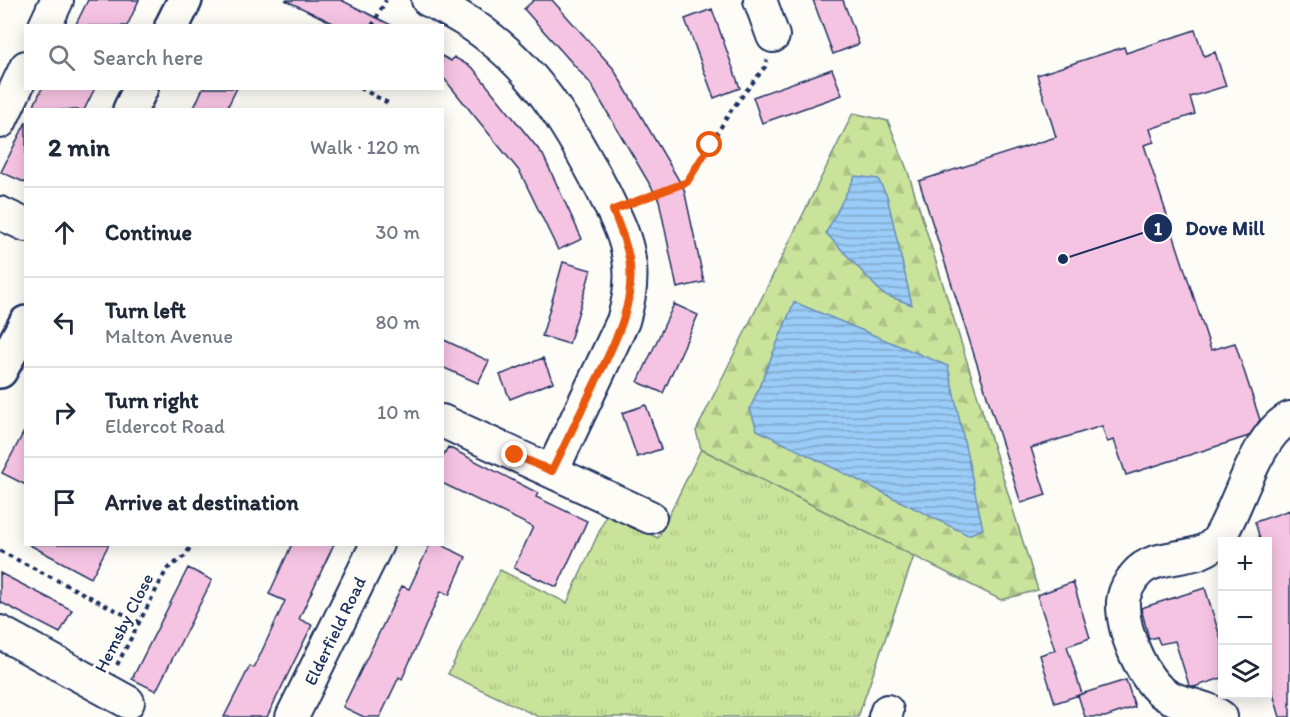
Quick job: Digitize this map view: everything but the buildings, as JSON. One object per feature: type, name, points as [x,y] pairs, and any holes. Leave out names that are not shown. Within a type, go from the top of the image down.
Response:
[{"type":"main road","points":[[173,24],[185,0]]},
{"type":"main road","points":[[131,108],[140,90]]},
{"type":"main road","points":[[0,370],[24,327]]},
{"type":"street","points":[[46,24],[57,0]]},
{"type":"street","points":[[428,0],[491,38],[534,82],[574,137],[613,210],[624,237],[631,281],[629,301],[616,340],[552,471]]},
{"type":"street","points":[[760,0],[773,36]]},
{"type":"street","points":[[0,122],[24,71]]},
{"type":"street","points":[[0,213],[24,224]]},
{"type":"street","points":[[1223,537],[1268,438],[1284,421],[1290,418]]},
{"type":"street","points":[[444,422],[650,517]]},
{"type":"street","name":"Elderfield Road","points":[[292,717],[376,546]]},
{"type":"street","points":[[1218,554],[1200,552],[1148,565],[1133,579],[1123,600],[1125,618],[1134,650],[1163,705],[1221,717]]},
{"type":"street","points":[[0,632],[116,696]]},
{"type":"path","points":[[373,24],[386,0]]},
{"type":"path","points":[[613,210],[687,182],[732,109],[765,67],[773,36]]},
{"type":"path","points":[[364,90],[390,104]]},
{"type":"path","name":"Hemsby Close","points":[[116,696],[139,622],[167,569],[185,556],[191,546]]},
{"type":"path","points":[[0,551],[139,622]]},
{"type":"green space","points":[[853,113],[888,121],[908,172],[1038,590],[1001,600],[701,449],[696,431]]},
{"type":"green space","points":[[701,449],[914,556],[858,717],[539,717],[448,674],[500,570],[567,603],[607,514],[658,538]]},
{"type":"water","points":[[855,176],[878,179],[887,196],[912,305],[883,294],[826,233]]},
{"type":"water","points":[[794,302],[948,366],[983,529],[968,535],[757,430],[750,409]]},
{"type":"place","name":"Dove Mill","points":[[1063,259]]},
{"type":"route","points":[[515,455],[552,471],[616,340],[629,301],[631,281],[624,237],[613,210],[687,182],[710,145]]}]
